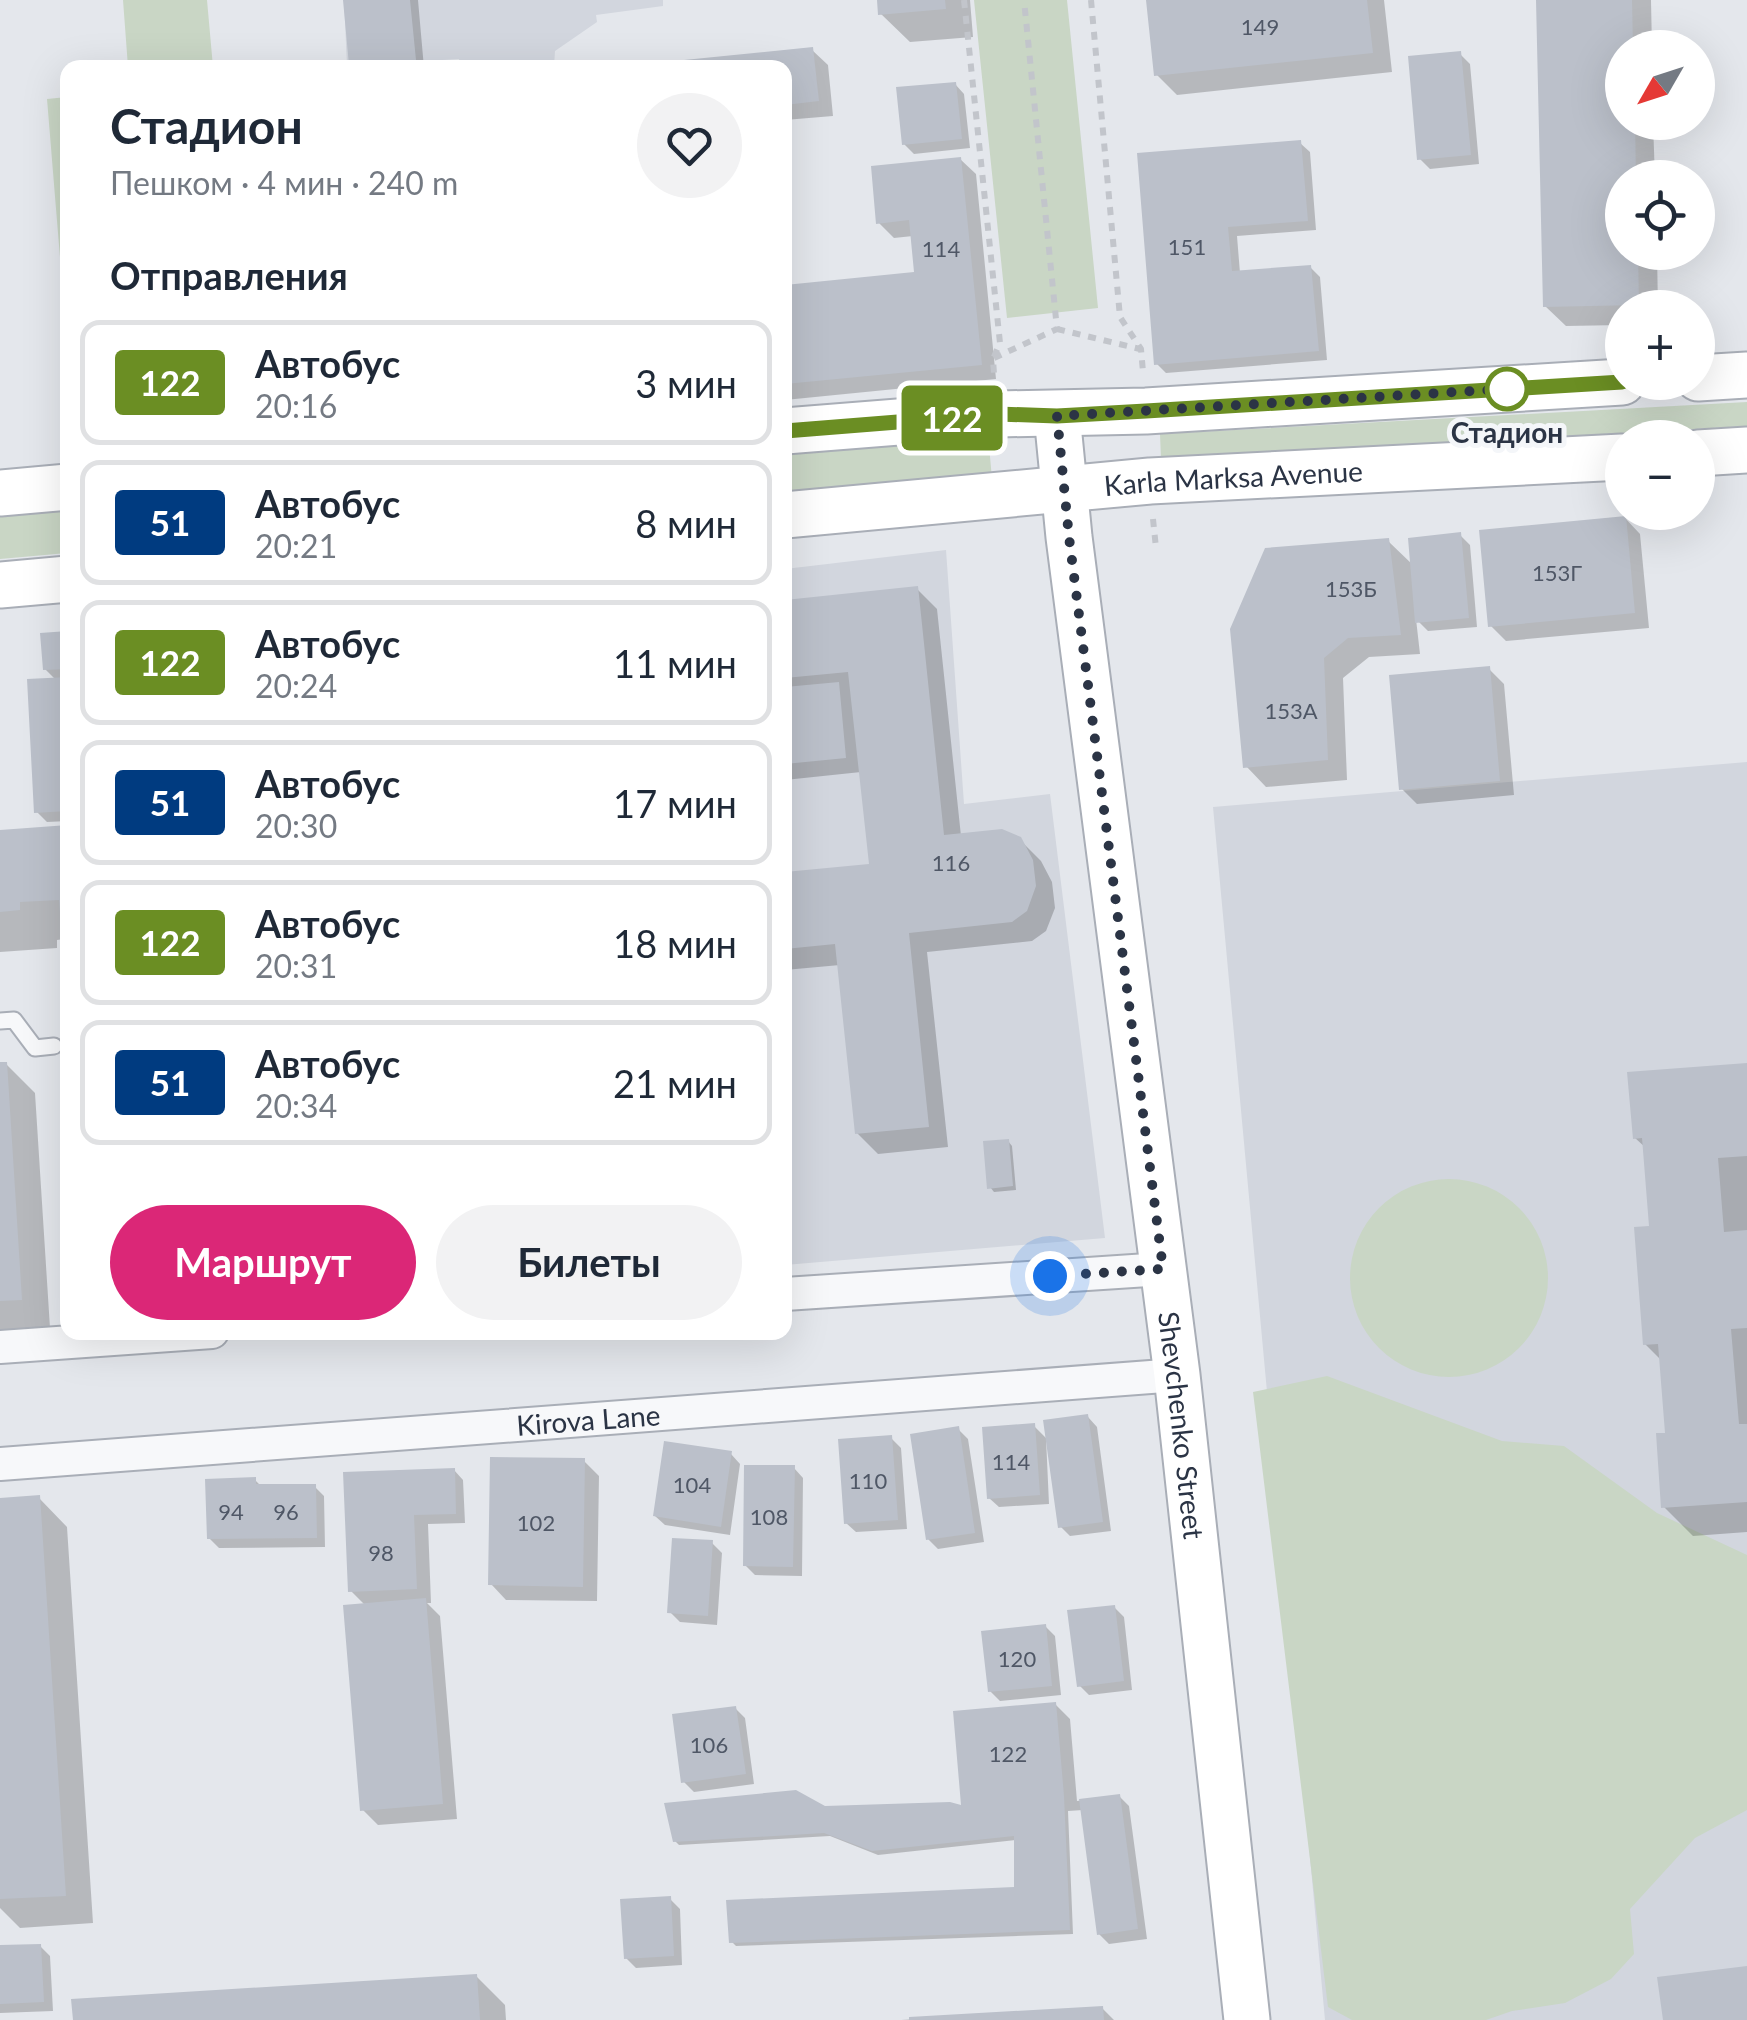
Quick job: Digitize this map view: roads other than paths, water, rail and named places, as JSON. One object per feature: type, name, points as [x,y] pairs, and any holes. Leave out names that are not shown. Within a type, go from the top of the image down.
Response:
[{"type":"main road","points":[[1715,377],[1747,374]]},
{"type":"main road","points":[[792,430],[998,414],[1057,416],[1605,383]]},
{"type":"main road","name":"Shevchenko Street","points":[[1057,416],[1177,1375],[1247,2020]]},
{"type":"main road","points":[[1715,452],[1747,450]]},
{"type":"main road","name":"Karla Marksa Avenue","points":[[792,514],[1065,488],[1605,458]]},
{"type":"main road","points":[[0,492],[60,488]]},
{"type":"main road","points":[[0,585],[60,580]]},
{"type":"street","points":[[792,1294],[1163,1269]]},
{"type":"street","points":[[0,1346],[91,1340]]},
{"type":"street","name":"Kirova Lane","points":[[0,1464],[1177,1375]]},
{"type":"lane","points":[[0,1022],[14,1020],[35,1048],[54,1046]]},
{"type":"place","name":"Стадион","points":[[1507,389]]}]
